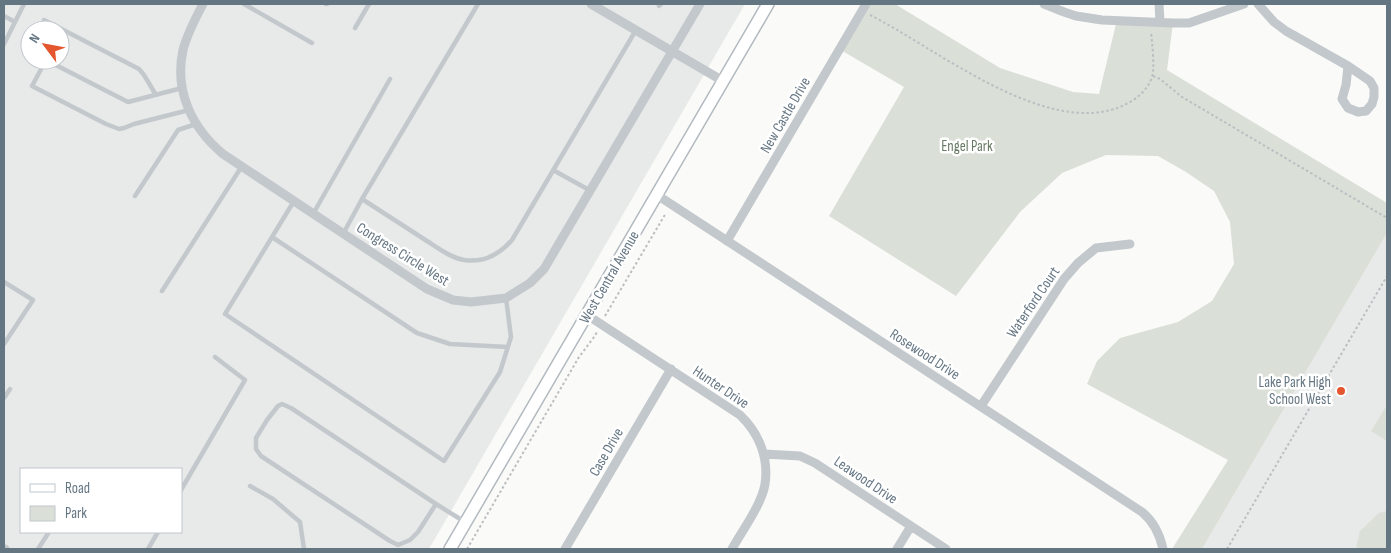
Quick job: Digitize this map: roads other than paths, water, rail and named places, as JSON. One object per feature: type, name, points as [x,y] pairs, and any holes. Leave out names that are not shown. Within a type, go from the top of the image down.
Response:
[{"type":"street","name":"Congress Circle West","points":[[203,4],[190,28],[183,51],[181,66],[182,88],[196,124],[204,136],[214,146],[242,166],[427,289],[452,300],[471,302],[506,298],[530,283],[544,269],[700,4]]},
{"type":"street","points":[[591,4],[723,81]]},
{"type":"street","name":"West Central Avenue","points":[[450,549],[768,4]]},
{"type":"street","points":[[1044,4],[1076,16],[1102,20],[1188,23],[1244,4]]},
{"type":"street","points":[[1159,4],[1160,22]]},
{"type":"street","points":[[1258,4],[1274,22],[1286,31],[1348,66],[1370,81],[1374,88],[1374,97],[1372,104],[1366,111],[1358,112],[1348,108],[1342,99],[1348,66]]},
{"type":"street","name":"New Castle Drive","points":[[727,241],[864,7]]},
{"type":"street","name":"Rosewood Drive","points":[[657,195],[1142,512],[1155,527],[1164,549]]},
{"type":"street","name":"Waterford Court","points":[[981,406],[1064,279],[1078,263],[1096,248],[1130,244]]},
{"type":"street","name":"Hunter Drive","points":[[587,315],[740,415],[756,434],[766,464],[765,484],[762,494],[732,549]]},
{"type":"street","name":"Case Drive","points":[[565,549],[671,370]]},
{"type":"street","name":"Leawood Drive","points":[[764,454],[800,456],[816,463],[946,549]]},
{"type":"street","points":[[897,549],[910,526]]},
{"type":"lane","points":[[4,44],[24,4]]},
{"type":"lane","points":[[244,4],[312,43]]},
{"type":"lane","points":[[355,28],[369,4]]},
{"type":"lane","points":[[343,234],[478,4]]},
{"type":"lane","points":[[4,16],[15,22]]},
{"type":"lane","points":[[362,199],[460,259],[476,261],[498,254],[512,240],[636,30]]},
{"type":"lane","points":[[70,33],[139,69],[156,95]]},
{"type":"lane","points":[[182,88],[128,102],[46,60],[32,86],[119,129],[188,106]]},
{"type":"lane","points":[[313,214],[390,79]]},
{"type":"lane","points":[[135,196],[178,130],[196,124]]},
{"type":"lane","points":[[162,291],[242,166]]},
{"type":"lane","points":[[554,170],[591,191]]},
{"type":"lane","points":[[294,201],[225,314],[444,461],[500,372],[511,337],[506,298]]},
{"type":"lane","points":[[272,237],[417,333],[450,344],[508,347]]},
{"type":"lane","points":[[4,282],[32,300],[4,344]]},
{"type":"lane","points":[[182,488],[245,380],[215,356]]},
{"type":"lane","points":[[4,398],[10,389]]},
{"type":"lane","points":[[436,504],[414,536],[410,540],[398,545],[261,456],[256,449],[256,438],[267,420],[278,406],[282,404],[466,522]]},
{"type":"lane","points":[[250,486],[273,499],[300,522],[304,549]]},
{"type":"lane","points":[[38,549],[48,533]]},
{"type":"lane","points":[[148,549],[157,533]]},
{"type":"place","name":"Lake Park High School West","points":[[1341,391]]},
{"type":"park label","name":"Engel Park","points":[[967,146]]}]
